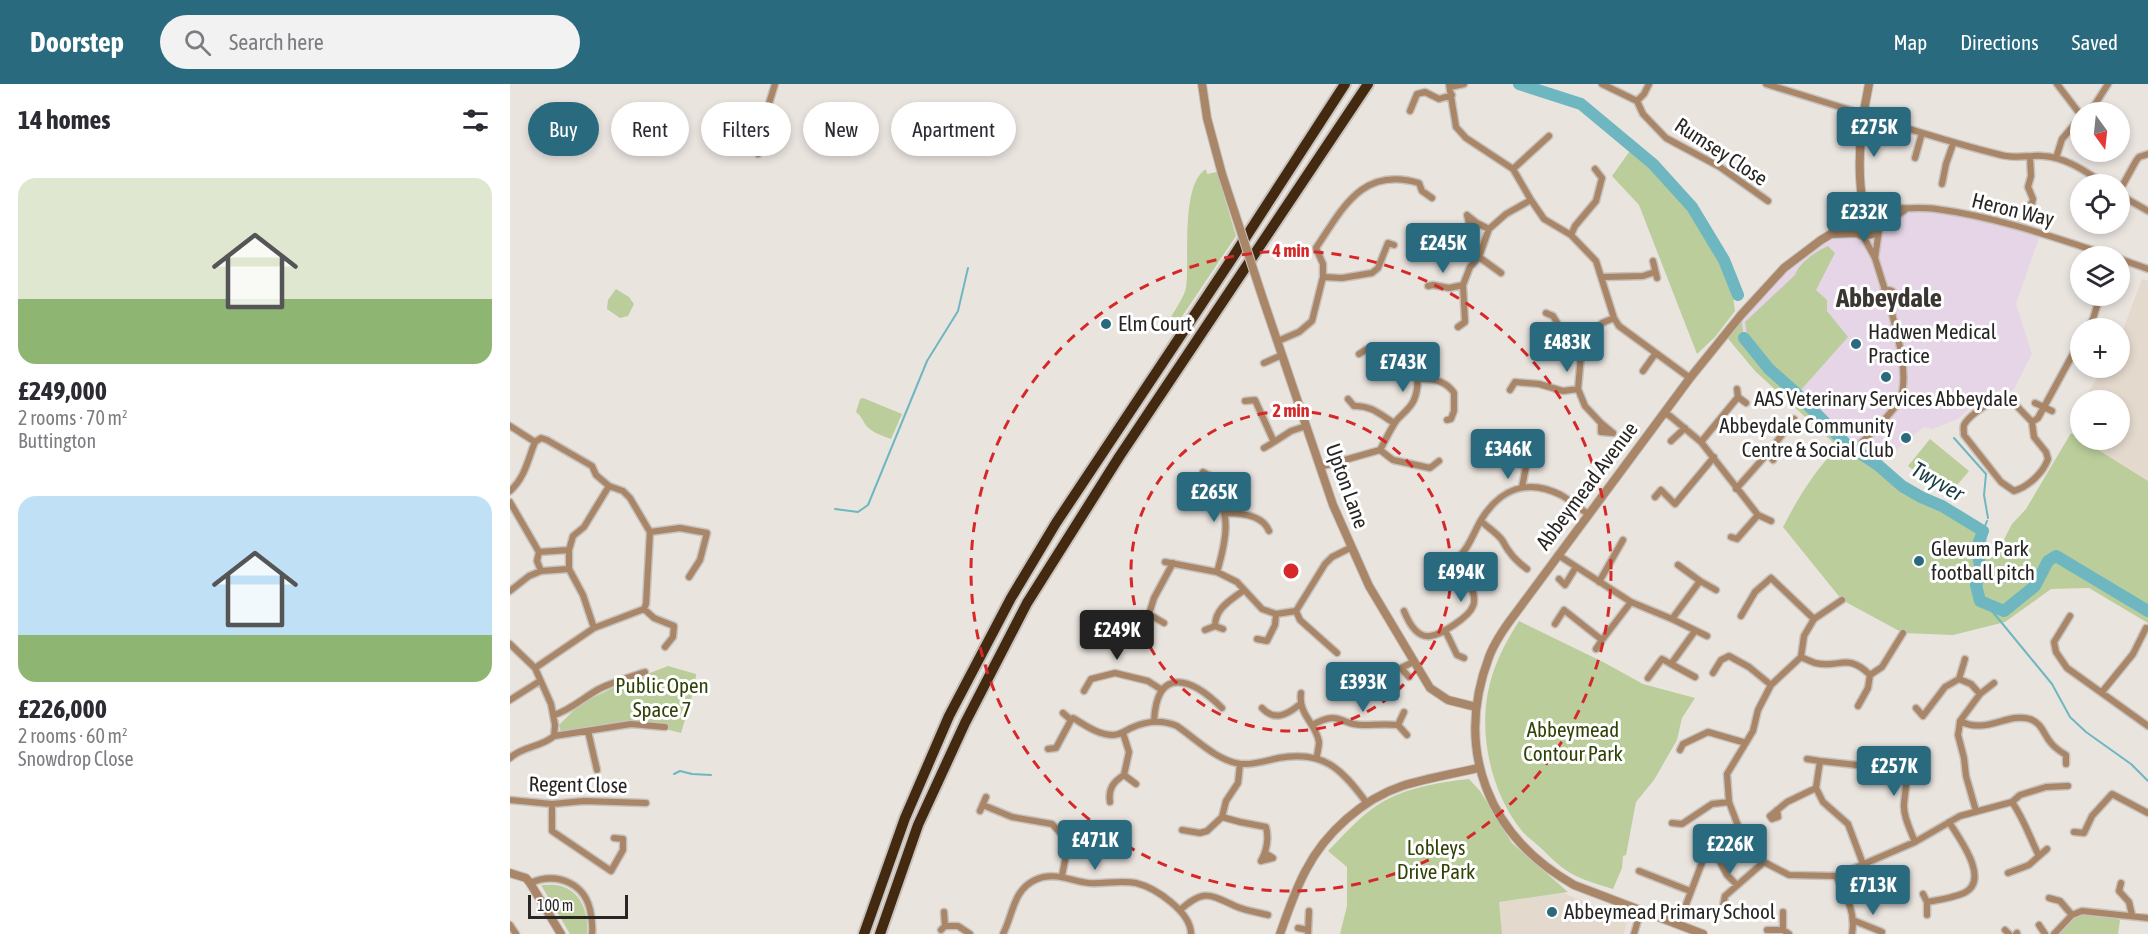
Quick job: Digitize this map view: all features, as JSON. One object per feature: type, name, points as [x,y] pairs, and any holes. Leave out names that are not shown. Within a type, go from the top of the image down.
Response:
[{"type":"highway","points":[[864,934],[905,818],[944,726],[1011,598],[1056,523],[1232,260],[1345,84]]},
{"type":"highway","points":[[880,934],[918,825],[965,723],[1027,603],[1119,457],[1368,84]]},
{"type":"street","points":[[769,102],[775,84]]},
{"type":"street","name":"Upton Lane","points":[[1202,84],[1207,118],[1221,171],[1332,505],[1350,548],[1374,597],[1430,688],[1448,700],[1476,706]]},
{"type":"street","points":[[1464,84],[1450,86],[1454,119],[1461,133],[1514,169],[1544,219],[1571,235],[1596,261],[1603,277],[1614,318],[1619,326],[1690,378]]},
{"type":"street","points":[[1602,84],[1637,100],[1644,94],[1649,84]]},
{"type":"street","points":[[1766,84],[1863,114]]},
{"type":"street","points":[[1863,204],[1860,179],[1863,114],[1869,84]]},
{"type":"street","points":[[2057,84],[2071,102]]},
{"type":"street","points":[[2097,102],[2108,84]]},
{"type":"street","points":[[1410,111],[1418,94],[1425,92],[1439,99],[1452,95]]},
{"type":"street","name":"Rumsey Close","points":[[1637,100],[1643,114],[1666,138],[1720,167],[1768,201]]},
{"type":"street","points":[[1877,119],[1953,144],[2010,157],[2056,158],[2090,174]]},
{"type":"street","points":[[1888,134],[1892,124]]},
{"type":"street","points":[[2056,158],[2062,139],[2070,130]]},
{"type":"street","points":[[1916,158],[1922,133]]},
{"type":"street","points":[[1514,169],[1544,138]]},
{"type":"street","points":[[1942,184],[1953,144]]},
{"type":"street","points":[[2129,174],[2136,161],[2148,154]]},
{"type":"street","points":[[2026,209],[2033,199],[2028,188],[2031,176],[2030,157]]},
{"type":"street","points":[[1571,235],[1575,226],[1596,201],[1602,178],[1595,168]]},
{"type":"street","points":[[1945,176],[1953,178]]},
{"type":"street","points":[[1278,341],[1299,332],[1312,321],[1323,277],[1323,264],[1317,248],[1349,199],[1359,189],[1373,183],[1410,181],[1422,187],[1422,191],[1432,198]]},
{"type":"street","points":[[1458,327],[1465,322],[1463,285],[1470,267],[1479,257],[1489,229],[1506,214],[1531,200]]},
{"type":"street","points":[[2130,201],[2148,211]]},
{"type":"street","points":[[1875,258],[1882,214],[1876,206],[1863,204],[1858,206],[1851,215],[1851,225],[1860,234],[1875,258],[1885,290]]},
{"type":"street","name":"Heron Way","points":[[1876,206],[1936,209],[1996,220],[2082,246]]},
{"type":"street","points":[[1831,234],[1872,235],[1905,209]]},
{"type":"street","name":"Abbeymead Avenue","points":[[1703,934],[1574,885],[1561,878],[1529,852],[1500,815],[1478,768],[1475,743],[1476,706],[1483,674],[1498,638],[1690,378],[1741,315],[1784,268],[1831,234],[1851,215]]},
{"type":"street","points":[[1477,223],[1489,229]]},
{"type":"street","points":[[1323,277],[1373,276],[1388,243]]},
{"type":"street","points":[[1479,257],[1501,273]]},
{"type":"street","points":[[1603,277],[1656,275],[1653,261]]},
{"type":"street","points":[[2130,263],[2148,269]]},
{"type":"street","points":[[1431,283],[1449,288],[1463,285]]},
{"type":"street","points":[[1885,290],[1892,290],[1897,296],[1895,303],[1890,306],[1885,305],[1880,299],[1885,290]]},
{"type":"street","points":[[1862,442],[1899,400],[1902,388],[1899,343],[1890,306]]},
{"type":"street","points":[[1546,313],[1553,316],[1566,337],[1582,344]]},
{"type":"street","points":[[1613,433],[1585,406],[1578,389],[1582,344],[1602,324],[1614,318]]},
{"type":"street","points":[[1320,467],[1380,450],[1394,423],[1414,401],[1418,379],[1411,365],[1404,358],[1366,347],[1359,354]]},
{"type":"street","points":[[1643,371],[1655,354]]},
{"type":"street","points":[[1264,363],[1282,355]]},
{"type":"street","points":[[2032,422],[2038,418],[2070,359]]},
{"type":"street","points":[[1418,379],[1436,380],[1445,384],[1454,393],[1454,411],[1451,419],[1447,420]]},
{"type":"street","points":[[1510,390],[1515,382],[1539,384],[1563,391],[1578,389]]},
{"type":"street","points":[[1737,389],[1738,397],[1746,403]]},
{"type":"street","points":[[1257,392],[1255,400],[1275,442]]},
{"type":"street","points":[[1701,442],[1738,397]]},
{"type":"street","points":[[2003,397],[2012,401],[2032,422],[2034,437],[2046,452],[2048,459],[2045,468],[2023,488],[2014,491],[2001,482],[1964,435],[1963,426],[1993,399],[2003,397]]},
{"type":"street","points":[[1348,399],[1354,409],[1365,406],[1394,423]]},
{"type":"street","points":[[1245,401],[1255,400]]},
{"type":"street","points":[[2035,403],[2052,411]]},
{"type":"street","points":[[1664,413],[1701,442],[1758,514],[1771,521]]},
{"type":"street","points":[[1736,489],[1768,453],[1783,428],[1794,418]]},
{"type":"street","points":[[510,426],[535,442]]},
{"type":"street","points":[[1264,448],[1291,431],[1306,426]]},
{"type":"street","points":[[1672,437],[1685,428]]},
{"type":"street","points":[[510,491],[526,468],[535,442],[544,439],[592,466],[596,475],[609,486],[623,491],[630,498],[650,532],[644,609],[594,628],[535,668]]},
{"type":"street","points":[[1380,450],[1393,460],[1431,471],[1439,461]]},
{"type":"street","points":[[1498,451],[1526,467],[1522,487]]},
{"type":"street","points":[[1768,453],[1773,460]]},
{"type":"street","points":[[1672,512],[1675,504],[1714,457]]},
{"type":"street","points":[[1203,472],[1217,480],[1226,513],[1226,537],[1217,572]]},
{"type":"street","points":[[1217,480],[1222,474]]},
{"type":"street","points":[[594,628],[583,595],[569,569],[569,550],[573,536],[584,527],[609,486]]},
{"type":"street","points":[[1404,611],[1413,628],[1422,635],[1430,636],[1466,617],[1473,607],[1473,592],[1465,582],[1456,559],[1466,551],[1481,520],[1492,505],[1504,495],[1522,487],[1542,488],[1561,496],[1588,514]]},
{"type":"street","points":[[1655,497],[1661,490],[1675,504]]},
{"type":"street","points":[[510,502],[539,552],[537,561],[541,571]]},
{"type":"street","points":[[1226,513],[1240,513],[1263,521],[1269,531]]},
{"type":"street","points":[[1731,537],[1737,539],[1758,514]]},
{"type":"street","points":[[1481,520],[1501,539],[1515,560],[1527,569]]},
{"type":"street","points":[[650,532],[680,528],[708,533],[700,560],[689,577]]},
{"type":"street","points":[[1599,582],[1623,540]]},
{"type":"street","points":[[1165,562],[1217,572],[1237,582],[1262,609],[1276,614],[1296,611],[1325,564],[1332,557],[1350,548]]},
{"type":"street","points":[[539,552],[569,550]]},
{"type":"street","points":[[1558,555],[1631,602],[1707,636]]},
{"type":"street","points":[[1149,614],[1154,598],[1173,563]]},
{"type":"street","points":[[1678,565],[1716,590]]},
{"type":"street","points":[[1559,579],[1565,585],[1576,567]]},
{"type":"street","points":[[511,590],[529,576],[541,571],[569,569]]},
{"type":"street","points":[[1741,616],[1755,592],[1770,576],[1814,619]]},
{"type":"street","points":[[1672,619],[1700,581]]},
{"type":"street","points":[[1215,626],[1215,618],[1221,608],[1244,590]]},
{"type":"street","points":[[1842,600],[1814,619],[1804,636],[1801,657],[1771,685],[1758,710],[1753,731],[1726,774],[1729,802],[1740,831],[1764,862],[1790,875],[1836,876],[1915,842],[1949,822],[1976,811],[2012,802],[2020,795],[2046,787],[2068,786]]},
{"type":"street","points":[[1596,649],[1631,602]]},
{"type":"street","points":[[644,609],[654,618],[674,626],[673,637],[664,647]]},
{"type":"street","points":[[1555,624],[1564,610],[1602,640]]},
{"type":"street","points":[[1296,611],[1300,620],[1337,653]]},
{"type":"street","points":[[1125,615],[1149,614],[1164,623]]},
{"type":"street","points":[[1257,639],[1265,642],[1275,624],[1276,614]]},
{"type":"street","points":[[2070,616],[2054,642],[2056,652],[2067,668],[2148,726]]},
{"type":"street","points":[[1205,630],[1215,626],[1223,629]]},
{"type":"street","points":[[2102,692],[2133,654],[2139,636],[2146,628]]},
{"type":"street","points":[[1445,630],[1457,655],[1464,658]]},
{"type":"street","points":[[1671,664],[1695,631]]},
{"type":"street","points":[[1858,706],[1868,688],[1870,675],[1882,666],[1903,633]]},
{"type":"street","points":[[1322,649],[1327,642]]},
{"type":"street","points":[[510,644],[535,668],[551,704],[554,715],[554,736]]},
{"type":"street","points":[[1713,673],[1728,652],[1771,685]]},
{"type":"street","points":[[1801,657],[1815,663],[1849,662],[1860,665],[1870,675]]},
{"type":"street","points":[[1648,678],[1662,659],[1695,677]]},
{"type":"street","points":[[1923,716],[1945,687],[1959,679],[1965,659]]},
{"type":"street","points":[[1394,667],[1401,668],[1413,662]]},
{"type":"street","points":[[1401,668],[1409,677]]},
{"type":"street","points":[[554,715],[565,712],[578,700],[602,687],[645,672]]},
{"type":"street","points":[[1087,689],[1090,676],[1115,673],[1148,681],[1162,690]]},
{"type":"street","points":[[1959,679],[1971,684],[1980,694]]},
{"type":"street","points":[[510,700],[540,681]]},
{"type":"street","points":[[1154,721],[1157,699],[1162,690],[1169,684],[1181,681],[1194,686],[1215,700],[1222,708]]},
{"type":"street","points":[[1976,811],[1958,735],[1960,721],[1980,694],[1994,683]]},
{"type":"street","points":[[1301,693],[1299,705],[1312,725],[1319,743],[1317,757]]},
{"type":"street","points":[[1215,700],[1220,694]]},
{"type":"street","points":[[1264,711],[1286,715],[1299,705]]},
{"type":"street","points":[[1916,708],[1930,722]]},
{"type":"street","points":[[1398,725],[1404,712]]},
{"type":"street","points":[[1063,713],[1071,720],[1073,718],[1102,734],[1123,733],[1154,721],[1170,722],[1220,757],[1240,764],[1288,756],[1317,757],[1337,768],[1366,802]]},
{"type":"street","points":[[1312,725],[1327,717],[1342,718],[1355,724],[1398,725],[1407,735]]},
{"type":"street","points":[[1960,721],[1975,726],[1986,726],[2016,719],[2030,719],[2042,726],[2050,742],[2066,755],[2066,764]]},
{"type":"street","points":[[1056,748],[1071,720]]},
{"type":"street","points":[[510,758],[525,748],[543,743],[554,736],[631,724],[665,728]]},
{"type":"street","points":[[588,731],[597,770]]},
{"type":"street","points":[[1680,750],[1683,744],[1707,731],[1746,743]]},
{"type":"street","points":[[1110,802],[1109,794],[1114,782],[1124,775],[1129,752],[1123,733]]},
{"type":"street","points":[[1048,749],[1056,748],[1063,752]]},
{"type":"street","points":[[1807,759],[1865,764]]},
{"type":"street","points":[[1820,761],[1816,788],[1822,802],[1848,824],[1863,864]]},
{"type":"street","points":[[1896,769],[1905,770],[1916,761]]},
{"type":"street","points":[[1182,830],[1200,833],[1207,831],[1222,817],[1226,801],[1238,783],[1240,764]]},
{"type":"street","points":[[1280,934],[1294,894],[1307,867],[1335,832],[1366,802],[1400,787],[1478,768]]},
{"type":"street","points":[[1905,770],[1907,793],[1904,804],[1905,815],[1915,842]]},
{"type":"street","points":[[1124,775],[1136,784]]},
{"type":"street","points":[[1770,816],[1788,802],[1816,788]]},
{"type":"street","points":[[2106,788],[2112,794],[2148,813]]},
{"type":"street","points":[[1102,790],[1109,794]]},
{"type":"street","points":[[2074,832],[2084,833],[2092,816],[2112,794]]},
{"type":"street","points":[[986,796],[982,808],[1012,817],[1052,824],[1065,838],[1067,850],[1062,876]]},
{"type":"street","name":"Regent Close","points":[[510,800],[552,804],[584,801],[646,803]]},
{"type":"street","points":[[1672,823],[1682,824],[1712,804],[1729,802]]},
{"type":"street","points":[[2012,802],[2023,818],[2039,856]]},
{"type":"street","points":[[552,804],[552,831],[610,871],[623,850],[623,839],[614,838]]},
{"type":"street","points":[[1222,817],[1266,826],[1273,822]]},
{"type":"street","points":[[1927,902],[1946,899],[1966,892],[1974,884],[1976,874],[1972,862],[1949,822]]},
{"type":"street","points":[[1261,861],[1268,837],[1266,826]]},
{"type":"street","points":[[1679,923],[1703,860],[1717,843],[1740,831]]},
{"type":"street","points":[[2008,873],[2029,865],[2047,849]]},
{"type":"street","points":[[1719,860],[1737,885]]},
{"type":"street","points":[[1723,906],[1723,895],[1748,878],[1764,862]]},
{"type":"street","points":[[1639,871],[1690,891]]},
{"type":"street","points":[[510,873],[526,878],[531,883],[561,934]]},
{"type":"street","points":[[1003,934],[1010,922],[1017,897],[1023,889],[1035,880],[1049,876],[1062,876],[1093,883],[1107,881],[1137,883],[1164,897],[1180,910],[1191,929],[1191,934]]},
{"type":"street","points":[[1836,876],[1850,904],[1855,921],[1852,934]]},
{"type":"street","points":[[531,883],[539,879],[556,878],[566,880],[577,888],[590,908],[592,934]]},
{"type":"street","points":[[2121,883],[2119,891],[2129,902],[2132,915]]},
{"type":"street","points":[[1180,910],[1193,898],[1206,894],[1268,915]]},
{"type":"street","points":[[1923,894],[1927,902],[1927,915]]},
{"type":"street","points":[[2049,898],[2060,901],[2072,915]]},
{"type":"street","points":[[1634,934],[1641,910]]},
{"type":"street","points":[[1298,928],[1308,932],[1309,911]]},
{"type":"street","points":[[2054,934],[2072,915],[2082,911],[2148,918]]},
{"type":"street","points":[[944,912],[943,928],[958,926],[969,934]]},
{"type":"street","points":[[1767,930],[1781,932],[1783,912]]},
{"type":"street","points":[[1855,921],[1873,931],[1882,932]]},
{"type":"street","points":[[510,925],[516,934]]},
{"type":"street","points":[[2039,925],[2045,934]]},
{"type":"shaded area","points":[[1921,208],[2041,232],[2016,304],[2032,354],[2013,391],[2003,389],[1983,397],[1958,419],[1933,429],[1924,427],[1878,465],[1846,444],[1769,369],[1744,338],[1741,315],[1784,268],[1831,234],[1867,236],[1905,209]]},
{"type":"shaded area","points":[[2142,279],[2148,281],[2148,481],[2097,450],[2130,450],[2130,390],[2090,390],[2097,378],[2130,378],[2130,318],[2127,318]]},
{"type":"shaded area","name":"Abbeymead Primary School","points":[[1564,893],[1627,921],[1624,934],[1502,934],[1498,902]]},
{"type":"green space","points":[[1632,148],[1655,164],[1695,207],[1728,259],[1735,311],[1715,337],[1697,354],[1639,205],[1612,176]]},
{"type":"green space","points":[[1206,169],[1207,174],[1217,172],[1236,236],[1179,321],[1171,317],[1186,288],[1189,206],[1192,190]]},
{"type":"green space","points":[[1828,246],[1835,253],[1816,290],[1827,300],[1827,311],[1848,337],[1800,391],[1771,368],[1747,336],[1745,322],[1795,275],[1804,262]]},
{"type":"green space","points":[[616,289],[629,297],[634,304],[628,316],[620,318],[607,309],[608,300]]},
{"type":"green space","points":[[1741,315],[1744,338],[1769,369],[1846,444],[1878,465],[1902,486],[1984,528],[1988,546],[2000,547],[2012,524],[2026,509],[2070,435],[2070,450],[2098,450],[2148,481],[2148,623],[2089,588],[2051,589],[2005,622],[1953,635],[1903,633],[1842,600],[1783,527],[1807,485],[1838,447],[1755,371],[1725,335]]},
{"type":"green space","points":[[863,398],[902,414],[891,439],[870,429],[856,412],[860,399]]},
{"type":"green space","points":[[1930,439],[1969,471],[1948,496],[1908,466]]},
{"type":"green space","name":"Abbeymead Contour Park","points":[[1519,621],[1643,684],[1695,698],[1682,718],[1677,740],[1654,780],[1636,802],[1626,855],[1623,856],[1622,868],[1613,889],[1574,875],[1553,860],[1522,831],[1503,800],[1496,783],[1490,765],[1485,728],[1488,692],[1500,655]]},
{"type":"green space","name":"Public Open Space 7","points":[[668,666],[696,674],[695,686],[681,733],[649,725],[647,722],[607,724],[561,732],[559,725],[580,704],[621,684]]},
{"type":"green space","name":"Lobleys Drive Park","points":[[1469,779],[1480,791],[1512,843],[1568,892],[1499,902],[1502,934],[1340,934],[1347,906],[1347,867],[1328,851],[1363,816],[1379,804],[1416,788]]},
{"type":"green space","points":[[541,885],[559,885],[574,893],[583,905],[587,919],[587,934],[570,934]]},
{"type":"green space","points":[[2082,911],[2110,914],[2120,920],[2118,934],[2054,934],[2072,915]]},
{"type":"waterway","name":"Twyver","points":[[1519,84],[1581,104],[1653,164],[1692,207],[1724,260],[1738,295]]},
{"type":"waterway","points":[[835,509],[858,512],[868,505],[927,361],[958,311],[968,268]]},
{"type":"waterway","name":"Twyver","points":[[1744,338],[1769,369],[1846,444],[1878,465],[1902,486],[1942,506],[1983,531],[1977,547],[1981,573],[1976,585],[1980,601],[2004,611],[2035,586],[2048,561],[2056,556],[2148,611]]},
{"type":"waterway","points":[[1954,438],[1986,474],[1984,495],[1988,518]]},
{"type":"waterway","points":[[1983,531],[1987,521]]},
{"type":"waterway","name":"Twyver","points":[[1980,601],[1992,611],[2052,684],[2070,717],[2086,732],[2131,764],[2148,781]]},
{"type":"waterway","points":[[674,774],[680,771],[711,775]]},
{"type":"place","name":"Elm Court","points":[[1106,324]]},
{"type":"place","name":"Hadwen Medical Practice","points":[[1856,344]]},
{"type":"place","name":"AAS Veterinary Services Abbeydale","points":[[1886,377]]},
{"type":"place","name":"Abbeydale Community Centre & Social Club","points":[[1906,438]]},
{"type":"place","name":"Glevum Park football pitch","points":[[1919,561]]},
{"type":"place","name":"Abbeymead Primary School","points":[[1552,912]]},
{"type":"district","name":"Abbeydale","points":[[1889,298]]}]
